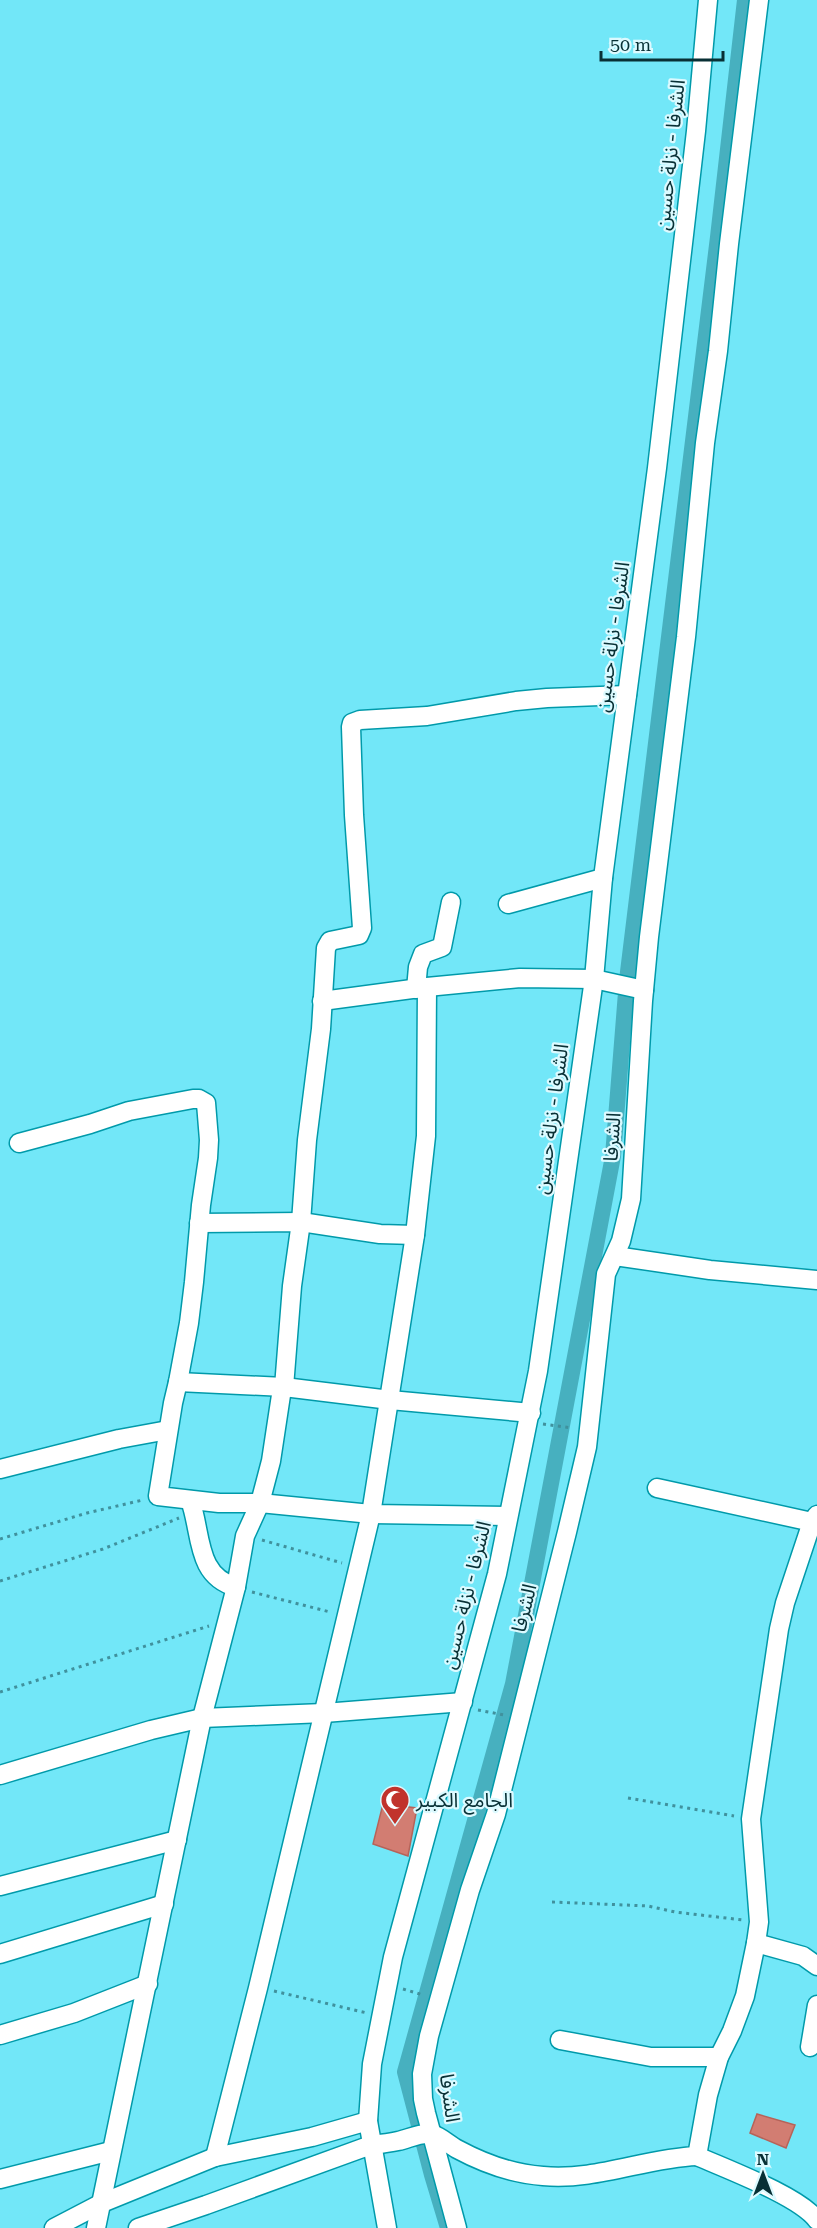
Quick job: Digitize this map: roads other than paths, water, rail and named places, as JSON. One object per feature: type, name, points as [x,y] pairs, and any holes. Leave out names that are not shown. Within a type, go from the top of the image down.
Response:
[{"type":"street","name":"الشرفا - نزلة حسين","points":[[387,2228],[371,2145],[368,2096],[380,2016],[393,1957],[497,1574],[531,1413],[594,979],[603,878],[657,468],[696,131],[708,0]]},
{"type":"street","name":"الشرفا","points":[[457,2228],[428,2134],[422,2074],[429,2036],[470,1890],[496,1814],[583,1464],[587,1447],[604,1284],[609,1264],[621,1241],[632,1187],[640,989],[687,627],[705,443],[759,0]]},
{"type":"street","points":[[96,2228],[202,1718],[236,1587],[245,1536],[260,1503],[271,1461],[284,1387],[327,944],[330,941],[359,935],[362,928],[354,815],[350,732],[352,723],[360,720],[453,713],[516,701],[570,696],[627,695]]},
{"type":"street","points":[[508,904],[603,878]]},
{"type":"street","points":[[215,2157],[258,1988],[371,1514],[415,1235],[426,1136],[422,988],[418,967],[423,954],[442,947],[451,902]]},
{"type":"street","points":[[322,1001],[520,978],[594,979],[640,989]]},
{"type":"street","points":[[19,1143],[129,1111],[183,1100],[203,1101],[207,1110],[209,1140],[189,1323],[158,1496],[192,1506],[219,1503],[260,1503],[371,1514],[508,1516]]},
{"type":"street","points":[[199,1223],[301,1222],[380,1234],[415,1235]]},
{"type":"street","points":[[615,1256],[710,1270],[817,1280]]},
{"type":"street","points":[[178,1382],[284,1387],[390,1400],[531,1413]]},
{"type":"street","points":[[0,1469],[119,1439],[168,1430]]},
{"type":"street","points":[[657,1488],[815,1519],[785,1603],[779,1629],[751,1819],[759,1922],[756,1943],[745,1996],[719,2057],[708,2095],[697,2156]]},
{"type":"street","points":[[192,1506],[207,1565],[221,1580],[236,1587]]},
{"type":"street","points":[[0,1775],[151,1730],[202,1718],[324,1713],[463,1702]]},
{"type":"street","points":[[0,1886],[177,1840]]},
{"type":"street","points":[[0,1954],[164,1904]]},
{"type":"street","points":[[756,1943],[803,1956],[817,1966]]},
{"type":"street","points":[[0,2035],[74,2013],[148,1984]]},
{"type":"street","points":[[810,2047],[817,2005]]},
{"type":"street","points":[[560,2040],[651,2057],[719,2057]]},
{"type":"street","points":[[54,2228],[102,2203],[215,2157],[312,2137],[368,2121]]},
{"type":"street","points":[[138,2228],[371,2145],[428,2134],[486,2163],[543,2176],[585,2175],[673,2157],[697,2156],[761,2184],[811,2211],[817,2220]]},
{"type":"street","points":[[0,2179],[111,2151]]},
{"type":"waterway","points":[[448,2228],[405,2072],[513,1684],[613,1156],[627,980],[745,0]]},
{"type":"place","name":"الجامع الكبير","points":[[395,1826]]}]
